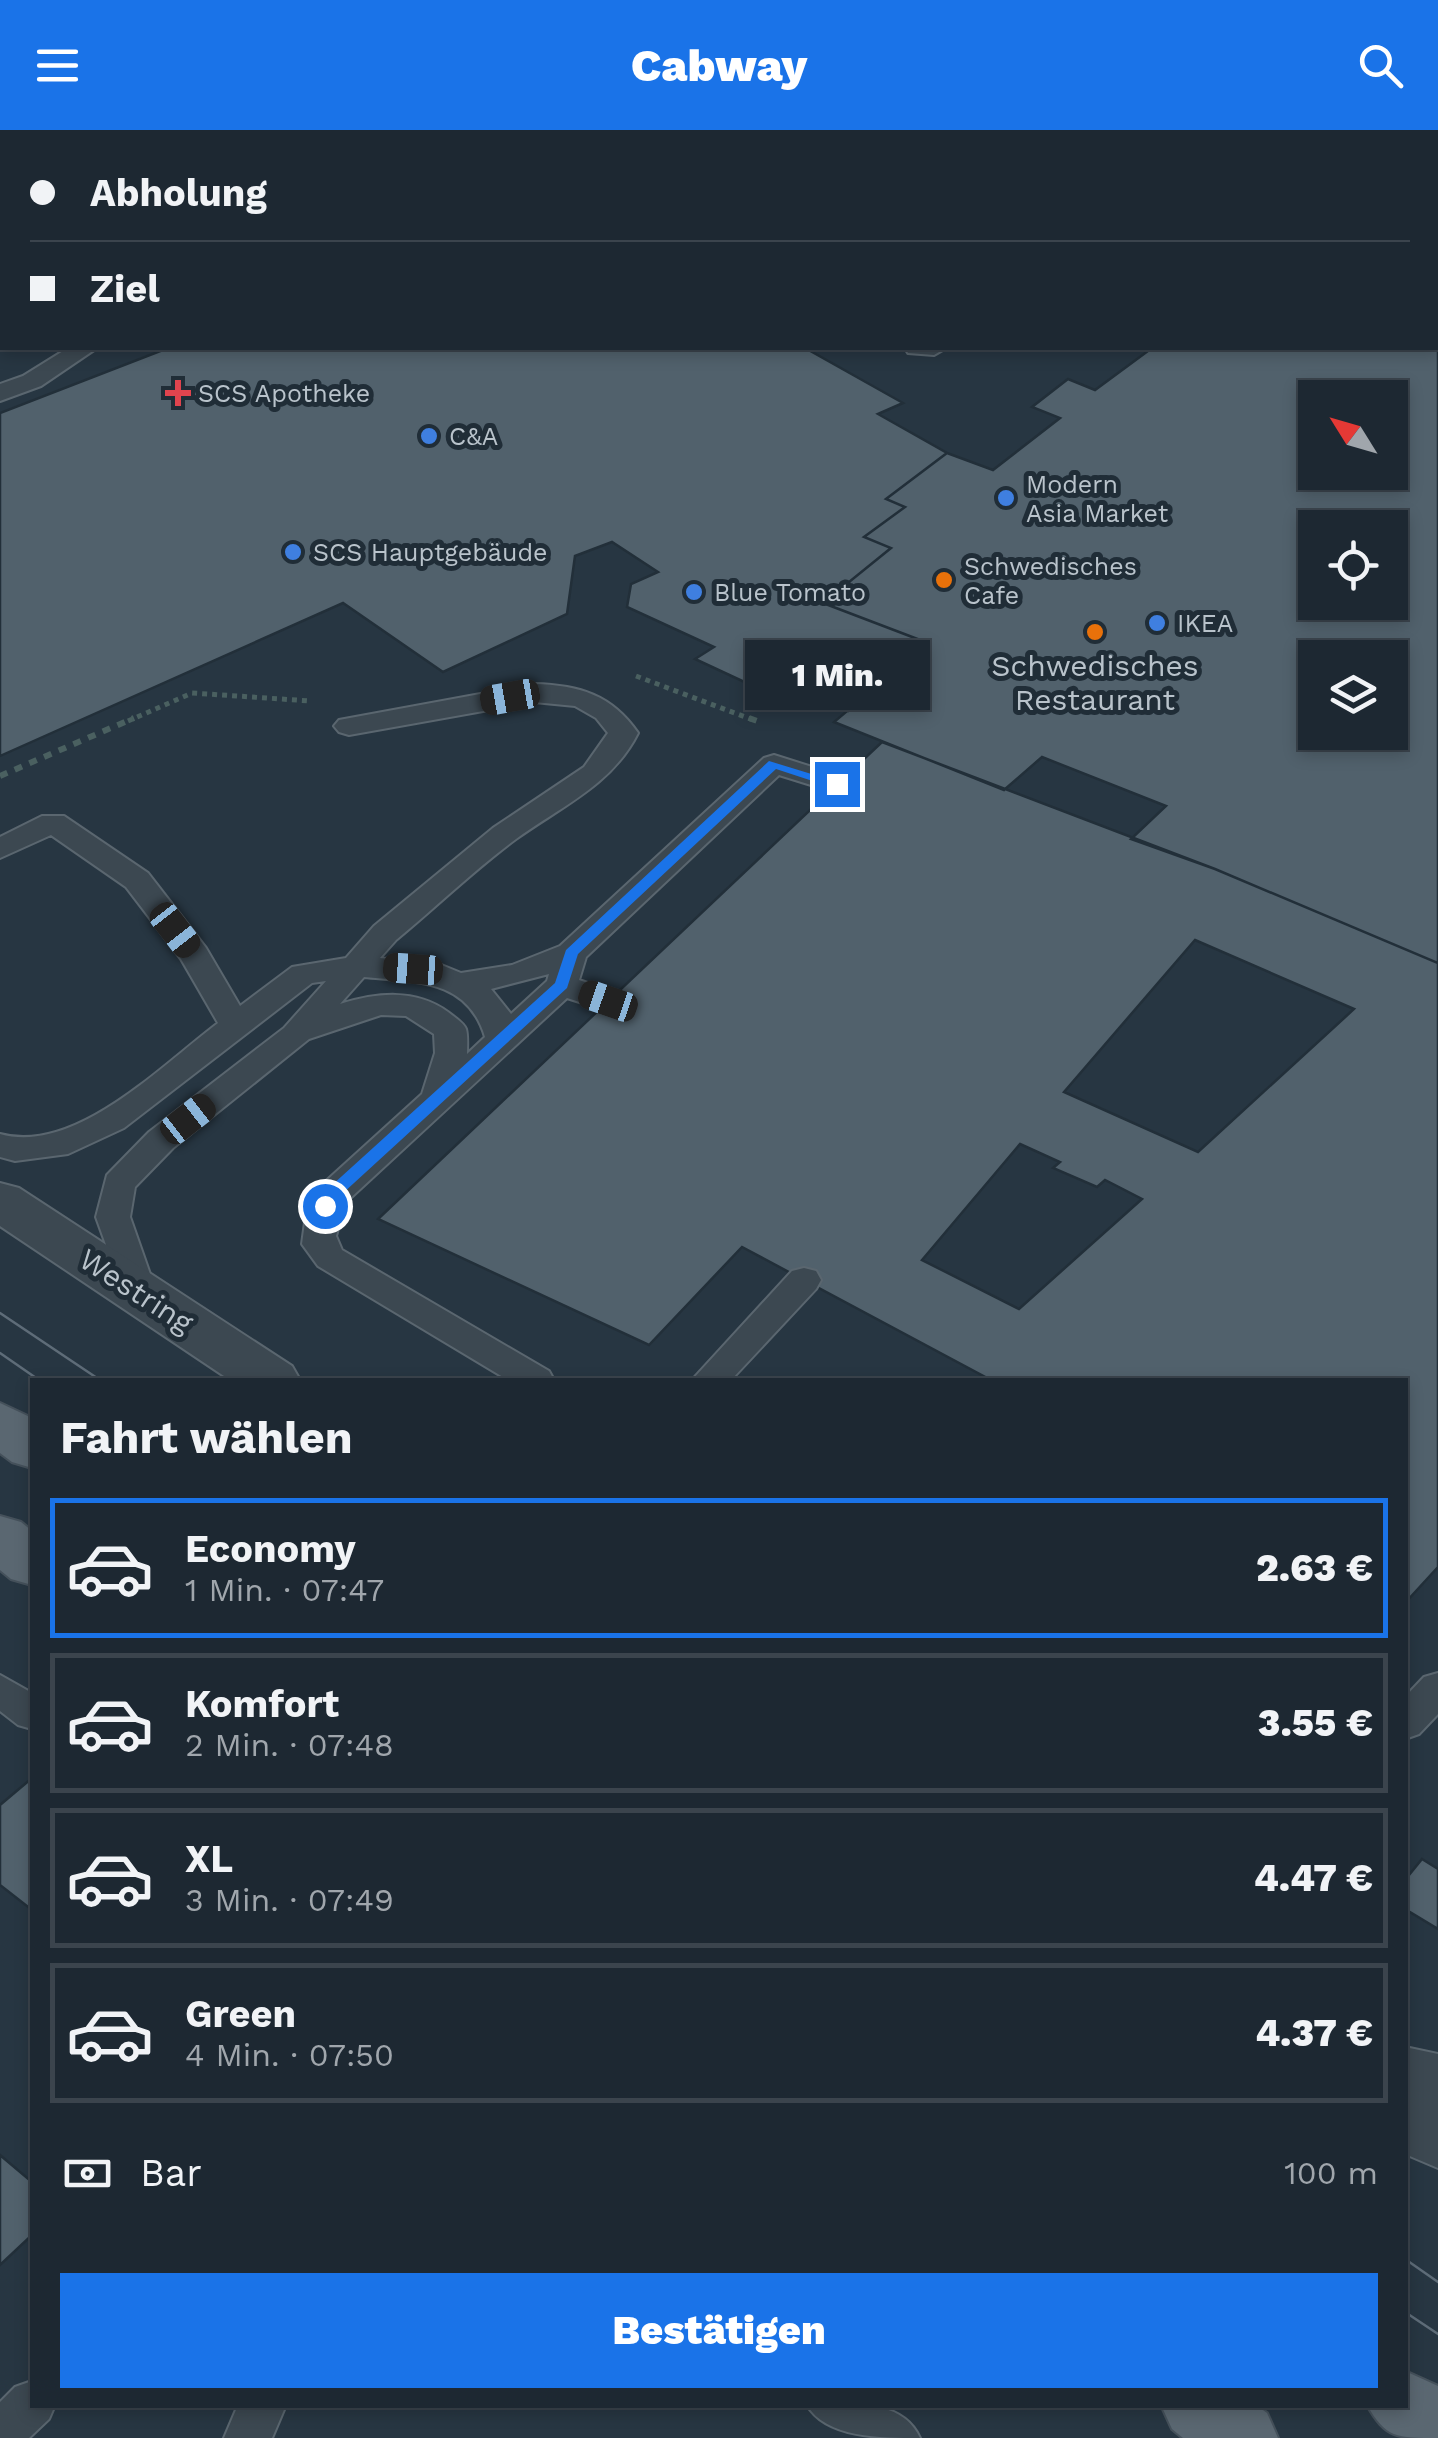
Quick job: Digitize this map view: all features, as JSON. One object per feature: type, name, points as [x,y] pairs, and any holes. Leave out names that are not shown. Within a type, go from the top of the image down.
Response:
[{"type":"main road","points":[[0,1424],[30,1445]]},
{"type":"main road","points":[[0,1538],[30,1561]]},
{"type":"main road","points":[[1202,2408],[1242,2438]]},
{"type":"main road","points":[[1408,2408],[1438,2429]]},
{"type":"street","name":"Westring","points":[[0,1201],[269,1378]]},
{"type":"street","points":[[1408,2078],[1438,2084]]},
{"type":"street","points":[[1408,2119],[1438,2138]]},
{"type":"lane","points":[[0,394],[32,381],[82,350]]},
{"type":"lane","points":[[140,1294],[113,1217],[119,1183],[162,1140],[294,1035],[385,933],[504,834],[594,774],[616,749],[623,733],[613,716],[586,699],[559,692],[534,693],[349,726]]},
{"type":"lane","points":[[460,983],[541,968],[571,953],[774,764],[837,784]]},
{"type":"lane","points":[[0,849],[53,822],[136,880],[194,954],[235,1025]]},
{"type":"lane","points":[[533,1378],[330,1258],[318,1244],[325,1206],[336,1190],[501,1036],[562,985],[571,953]]},
{"type":"lane","points":[[0,1145],[15,1150],[68,1143],[112,1120],[303,974],[356,966],[413,969],[460,983],[480,996],[494,1012],[501,1036]]},
{"type":"lane","points":[[562,985],[608,1001]]},
{"type":"lane","points":[[294,1035],[358,1006],[376,1003],[396,1002],[428,1013],[450,1030],[451,1042],[435,1098]]},
{"type":"lane","points":[[712,1378],[804,1280]]},
{"type":"lane","points":[[1408,1720],[1438,1688]]},
{"type":"lane","points":[[0,1690],[30,1712]]},
{"type":"lane","points":[[0,2434],[30,2405]]},
{"type":"lane","points":[[248,2438],[261,2408]]},
{"type":"lane","points":[[841,2412],[896,2438]]},
{"type":"building","name":"SCS Hauptgebäude","points":[[163,350],[809,350],[903,403],[878,414],[947,453],[886,499],[905,507],[864,537],[891,548],[823,603],[928,643],[848,711],[769,675],[753,686],[695,659],[714,647],[627,607],[631,584],[658,572],[612,542],[575,556],[567,614],[443,672],[343,603],[0,756],[0,413]]},
{"type":"building","name":"IKEA","points":[[1149,350],[1438,350],[1438,963],[1215,869],[1131,839],[1166,806],[1042,757],[1004,790],[834,722],[928,643],[823,603],[891,548],[864,537],[905,507],[886,499],[947,453],[993,470],[1060,418],[1032,407],[1068,379],[1095,390]]},
{"type":"building","points":[[882,742],[1215,869],[1438,963],[1438,1567],[1408,1600],[1408,1378],[987,1378],[742,1247],[649,1345],[378,1219]],"holes":[[[1195,940],[1354,1009],[1198,1152],[1064,1092]],[[1020,1144],[1060,1162],[1053,1168],[1097,1187],[1105,1180],[1142,1199],[1019,1309],[922,1260]]]},
{"type":"building","points":[[30,1780],[30,1908],[0,1885],[0,1805]]},
{"type":"building","points":[[1422,1859],[1438,1869],[1438,1929],[1408,1911],[1408,1876]]},
{"type":"building","points":[[0,2155],[30,2180],[30,2237],[0,2265]]},
{"type":"tram line","points":[[0,1313],[97,1378]]},
{"type":"tram line","points":[[0,1353],[36,1378]]},
{"type":"tram line","points":[[1408,2261],[1438,2282]]},
{"type":"tram line","points":[[1408,2314],[1438,2334]]},
{"type":"place","name":"SCS Apotheke","points":[[178,393]]},
{"type":"place","name":"C&A","points":[[429,436]]},
{"type":"place","name":"Modern Asia Market","points":[[1006,498]]},
{"type":"place","name":"SCS Hauptgebäude","points":[[293,552]]},
{"type":"place","name":"Schwedisches Cafe","points":[[944,580]]},
{"type":"place","name":"Blue Tomato","points":[[694,592]]},
{"type":"place","name":"IKEA","points":[[1157,623]]},
{"type":"place","name":"Schwedisches Restaurant","points":[[1095,632]]},
{"type":"route","points":[[325,1206],[336,1190],[501,1036],[562,985],[571,953],[774,764],[837,784]]}]
